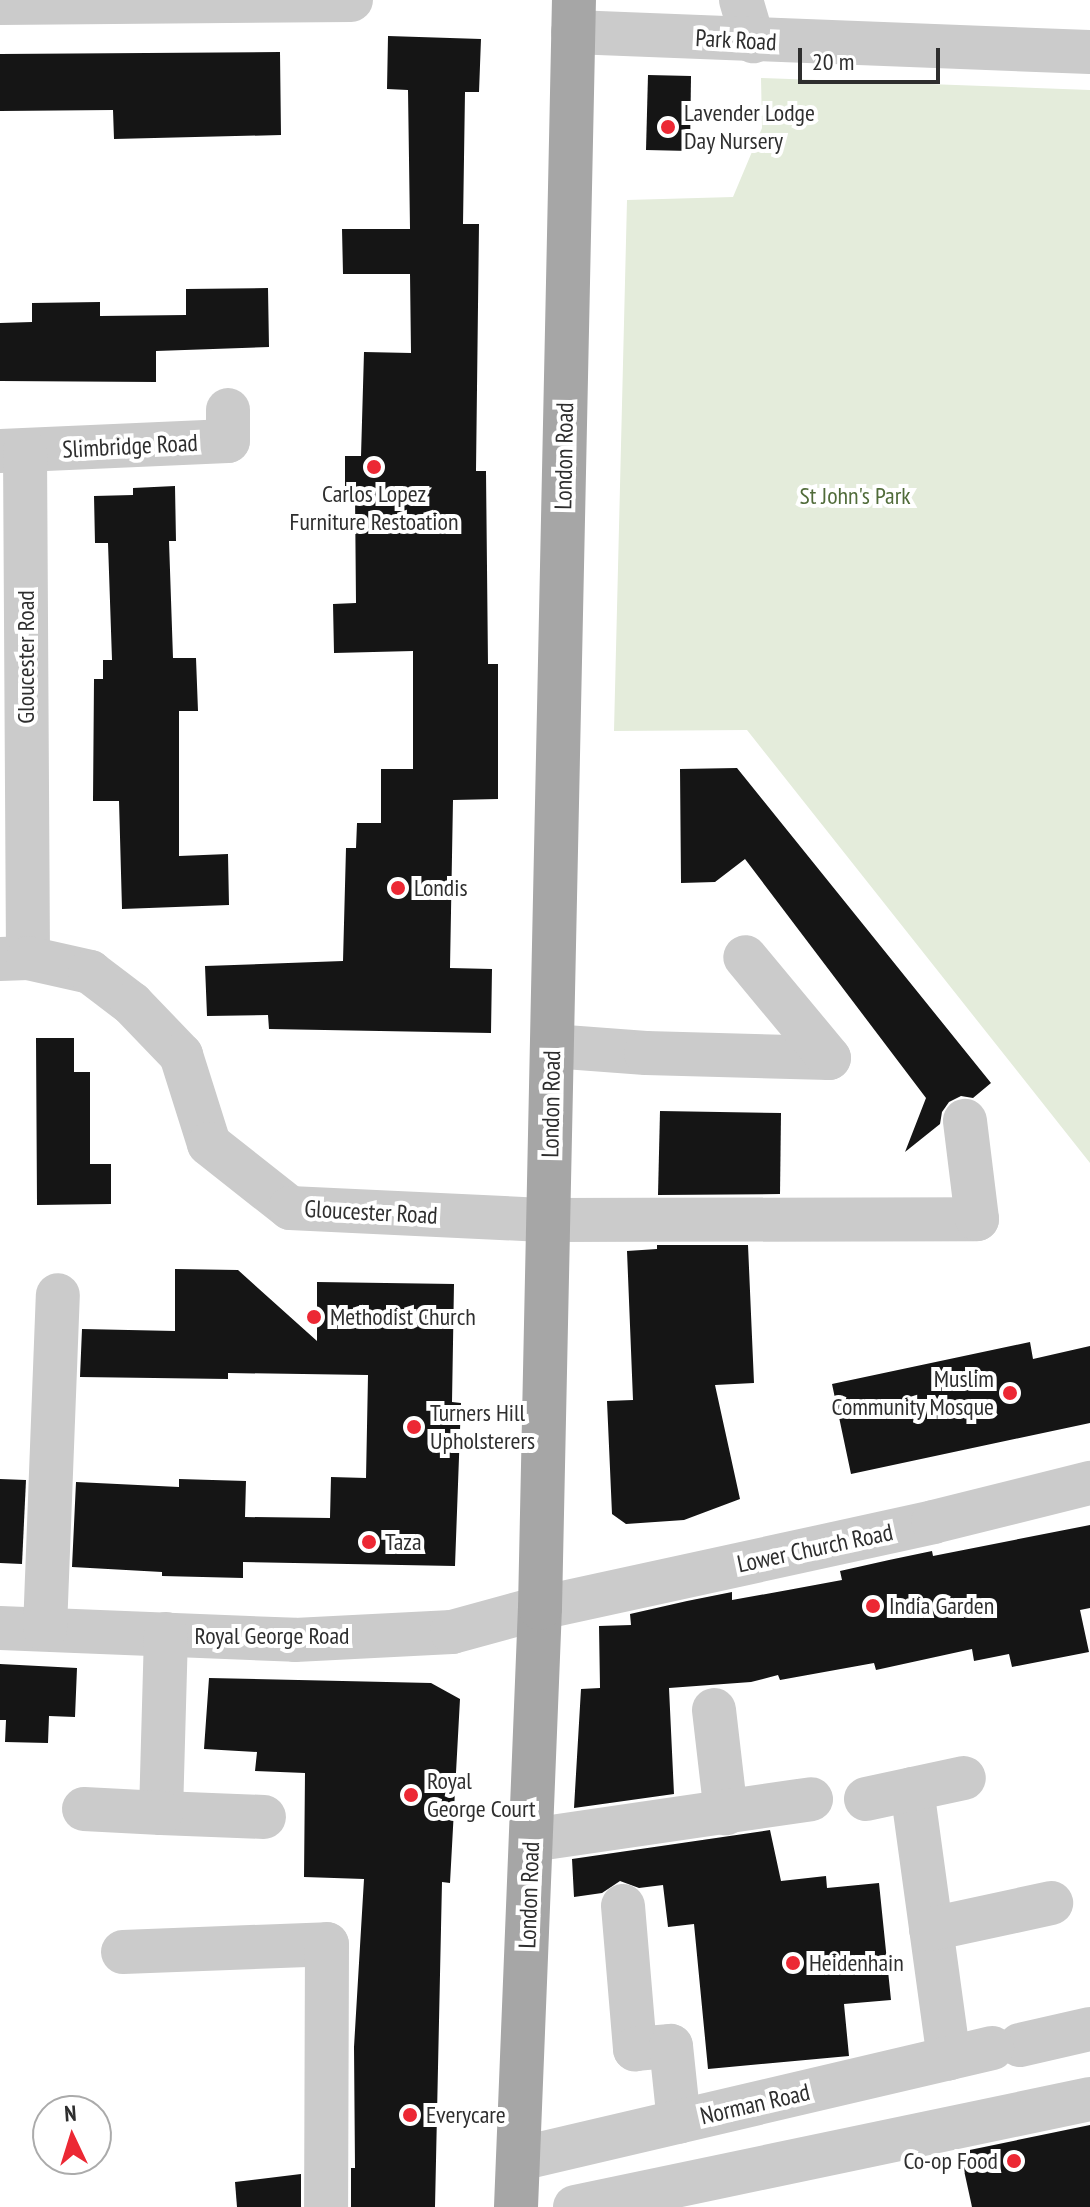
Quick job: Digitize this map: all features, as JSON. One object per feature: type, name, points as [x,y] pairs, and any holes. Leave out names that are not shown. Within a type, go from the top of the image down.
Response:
[{"type":"main road","name":"London Road","points":[[516,2207],[540,1608],[573,16]]},
{"type":"street","points":[[0,3],[351,0]]},
{"type":"street","points":[[741,0],[753,41]]},
{"type":"street","name":"Park Road","points":[[573,16],[753,41],[1090,52]]},
{"type":"street","name":"Slimbridge Road","points":[[12,451],[228,441],[228,410]]},
{"type":"street","name":"Gloucester Road","points":[[12,451],[14,959],[90,972],[132,1004],[181,1055],[209,1144],[290,1208],[548,1220],[977,1219],[965,1121]]},
{"type":"street","points":[[552,1046],[646,1053],[829,1058],[745,957]]},
{"type":"street","points":[[45,1629],[58,1295]]},
{"type":"street","name":"Lower Church Road","points":[[540,1608],[933,1522],[1090,1483]]},
{"type":"street","name":"Royal George Road","points":[[0,1628],[295,1640],[452,1632],[540,1608]]},
{"type":"street","points":[[161,1813],[166,1634]]},
{"type":"street","points":[[714,1710],[726,1813]]},
{"type":"street","points":[[866,1799],[964,1778]]},
{"type":"street","points":[[912,1789],[949,2058]]},
{"type":"street","points":[[531,1840],[811,1799]]},
{"type":"street","points":[[84,1809],[264,1817]]},
{"type":"street","points":[[931,1929],[1051,1903]]},
{"type":"street","points":[[623,1906],[635,2049],[671,2046],[679,2122]]},
{"type":"street","points":[[123,1952],[327,1944],[326,2207]]},
{"type":"street","name":"Norman Road","points":[[519,2159],[949,2058],[1090,2029]]},
{"type":"street","points":[[578,2207],[704,2194],[1090,2099]]},
{"type":"green space","name":"St John's Park","points":[[761,78],[1090,90],[1090,1163],[747,730],[614,731],[627,200],[733,197],[762,128]]},
{"type":"building","points":[[388,36],[481,39],[479,92],[465,92],[463,224],[479,224],[476,471],[486,471],[488,664],[498,664],[498,799],[453,800],[450,968],[492,969],[491,1033],[269,1029],[268,1015],[207,1016],[205,966],[343,961],[346,848],[356,848],[357,823],[381,823],[381,769],[413,769],[413,651],[334,653],[333,604],[356,603],[355,493],[345,493],[345,456],[361,456],[364,352],[411,353],[410,274],[343,274],[342,229],[410,229],[408,90],[387,89]]},
{"type":"building","points":[[280,52],[281,135],[114,139],[113,110],[0,111],[0,54]]},
{"type":"building","name":"Lavender Lodge Day Nursery","points":[[648,75],[691,76],[690,151],[646,150]]},
{"type":"building","points":[[268,288],[269,347],[156,351],[156,382],[0,381],[0,323],[32,322],[32,303],[100,302],[100,316],[186,315],[186,289]]},
{"type":"building","points":[[175,486],[176,541],[169,541],[173,658],[196,658],[198,711],[179,711],[179,856],[228,854],[229,905],[122,909],[119,801],[93,801],[94,679],[103,679],[103,660],[112,660],[108,543],[95,543],[94,496],[133,495],[133,488]]},
{"type":"building","points":[[737,768],[991,1083],[973,1098],[961,1096],[949,1102],[942,1112],[940,1124],[905,1152],[926,1098],[745,859],[715,882],[681,883],[680,769]]},
{"type":"building","points":[[36,1038],[74,1038],[74,1072],[90,1072],[90,1164],[111,1164],[111,1204],[37,1205]]},
{"type":"building","points":[[660,1111],[781,1113],[780,1194],[658,1195]]},
{"type":"building","points":[[657,1245],[748,1245],[754,1383],[715,1385],[740,1499],[684,1520],[626,1524],[612,1514],[607,1401],[633,1400],[627,1251],[657,1249]]},
{"type":"building","points":[[175,1269],[238,1270],[317,1341],[317,1282],[454,1284],[452,1402],[461,1403],[455,1566],[243,1562],[243,1578],[162,1576],[162,1572],[72,1567],[76,1482],[179,1487],[179,1479],[246,1481],[245,1517],[330,1518],[331,1477],[366,1478],[368,1375],[228,1373],[228,1379],[80,1377],[82,1329],[175,1331]]},
{"type":"building","points":[[1030,1342],[1033,1359],[1090,1346],[1090,1423],[851,1474],[832,1384]]},
{"type":"building","points":[[0,1479],[26,1480],[22,1564],[0,1563]]},
{"type":"building","points":[[1090,1525],[1090,1608],[1080,1610],[1089,1652],[1012,1667],[1009,1654],[974,1661],[972,1649],[876,1670],[874,1663],[780,1680],[778,1675],[751,1682],[669,1688],[674,1794],[574,1808],[581,1689],[600,1688],[599,1626],[631,1625],[630,1614],[687,1601],[732,1592],[732,1600],[842,1580],[840,1571],[889,1560],[932,1551],[933,1556]]},
{"type":"building","points":[[0,1664],[77,1668],[75,1717],[49,1716],[48,1743],[5,1742],[6,1720],[0,1720]]},
{"type":"building","points":[[209,1678],[431,1683],[460,1699],[450,1883],[442,1882],[435,2207],[351,2207],[351,2168],[355,2168],[354,2047],[364,1879],[304,1877],[305,1773],[255,1771],[257,1752],[204,1749]]},
{"type":"building","name":"Heidenhain","points":[[770,1830],[781,1881],[826,1876],[827,1888],[879,1883],[891,2000],[844,2004],[849,2056],[708,2069],[694,1924],[668,1927],[663,1885],[639,1888],[620,1881],[602,1893],[574,1897],[572,1859]]},
{"type":"building","name":"Co-op Food","points":[[1090,2125],[1090,2207],[972,2207],[960,2152]]},
{"type":"building","points":[[301,2174],[301,2207],[237,2207],[235,2182]]},
{"type":"place","name":"Lavender Lodge Day Nursery","points":[[668,127]]},
{"type":"place","name":"Carlos Lopez Furniture Restoation","points":[[374,467]]},
{"type":"place","name":"Londis","points":[[398,888]]},
{"type":"place","name":"Methodist Church","points":[[314,1317]]},
{"type":"place","name":"Muslim Community Mosque","points":[[1010,1393]]},
{"type":"place","name":"Turners Hill Upholsterers","points":[[414,1427]]},
{"type":"place","name":"Taza","points":[[369,1542]]},
{"type":"place","name":"India Garden","points":[[873,1606]]},
{"type":"place","name":"Royal George Court","points":[[411,1795]]},
{"type":"place","name":"Heidenhain","points":[[793,1963]]},
{"type":"place","name":"Everycare","points":[[410,2115]]},
{"type":"place","name":"Co-op Food","points":[[1014,2161]]}]
